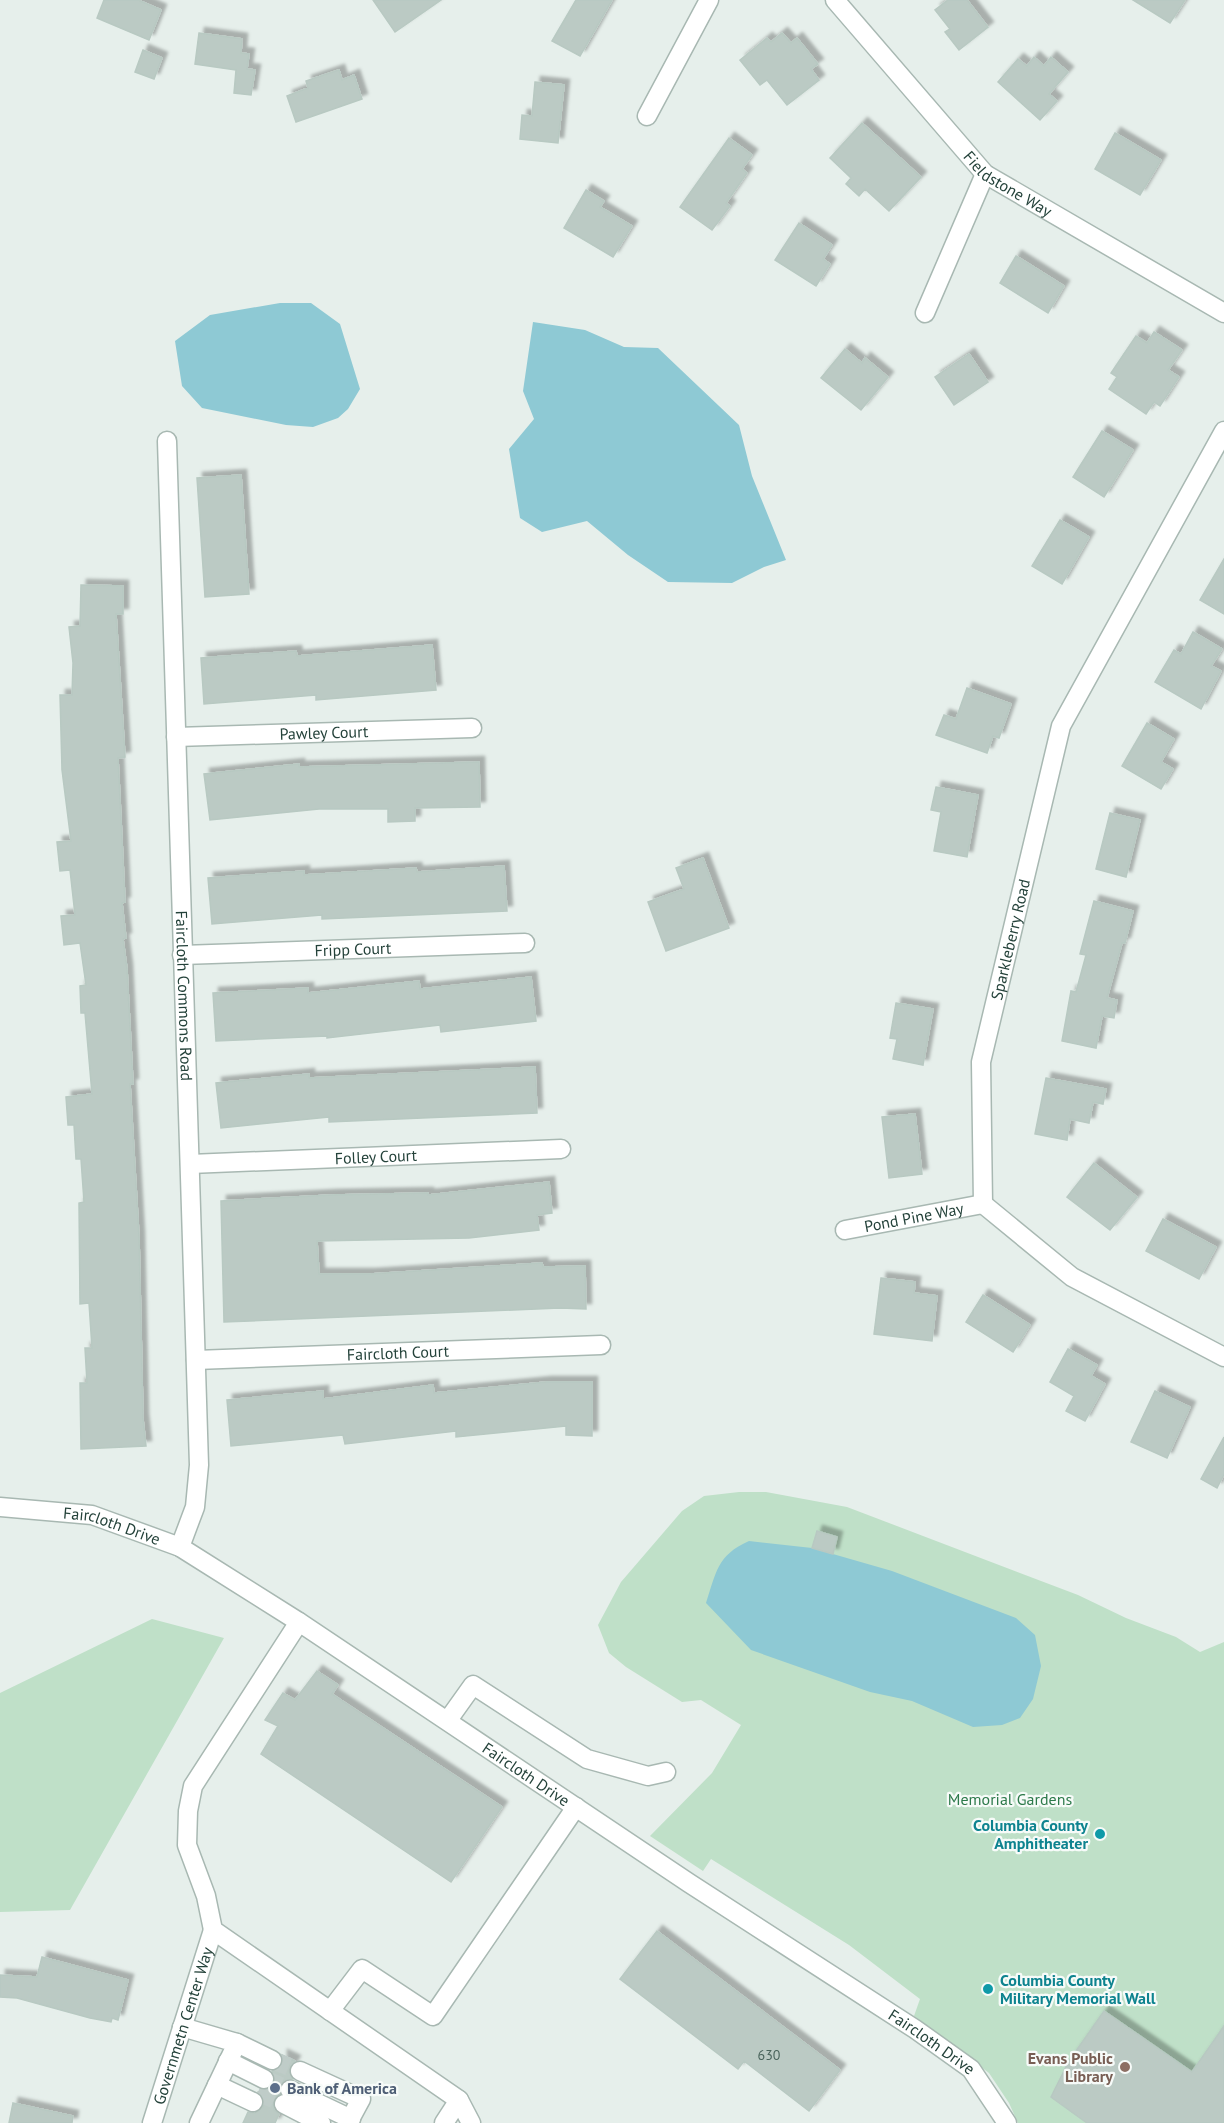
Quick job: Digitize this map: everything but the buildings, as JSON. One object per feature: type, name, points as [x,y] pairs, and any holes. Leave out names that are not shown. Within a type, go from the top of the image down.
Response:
[{"type":"street","points":[[647,116],[709,0]]},
{"type":"street","name":"Fieldstone Way","points":[[835,0],[985,174],[1224,313]]},
{"type":"street","points":[[925,313],[985,174]]},
{"type":"street","name":"Sparkleberry Road","points":[[982,1204],[981,1062],[1061,726],[1224,431]]},
{"type":"street","name":"Faircloth Commons Road","points":[[167,441],[196,1360],[198,1492],[180,1547]]},
{"type":"street","name":"Pawley Court","points":[[176,737],[472,728]]},
{"type":"street","name":"Fripp Court","points":[[182,955],[525,943]]},
{"type":"street","name":"Folley Court","points":[[190,1164],[561,1149]]},
{"type":"street","points":[[982,1204],[1072,1277],[1224,1357]]},
{"type":"street","name":"Pond Pine Way","points":[[845,1230],[982,1204]]},
{"type":"street","name":"Faircloth Court","points":[[196,1360],[601,1345]]},
{"type":"street","name":"Faircloth Drive","points":[[0,1507],[92,1515],[180,1547],[299,1622],[939,2045],[971,2069],[1007,2123]]},
{"type":"street","points":[[299,1622],[193,1786],[188,1811],[188,1845],[206,1896],[213,1930],[459,2100],[471,2123]]},
{"type":"street","points":[[448,1720],[472,1685],[587,1759],[648,1776],[666,1772]]},
{"type":"street","points":[[330,2011],[362,1969],[433,2016],[576,1807]]},
{"type":"street","name":"Governmetn Center Way","points":[[152,2123],[213,1930]]},
{"type":"street","points":[[182,2027],[227,2064],[263,2081],[227,2064]]},
{"type":"street","points":[[199,2123],[227,2064]]},
{"type":"street","points":[[290,2097],[351,2114]]},
{"type":"street","points":[[290,2097],[321,2123]]},
{"type":"street","points":[[444,2123],[459,2100]]},
{"type":"green space","name":"Memorial Gardens","points":[[766,1492],[847,1507],[1078,1595],[1126,1618],[1176,1637],[1200,1652],[1224,1642],[1224,2026],[1192,2072],[1104,2011],[1069,2061],[1051,2097],[1087,2123],[1018,2123],[1009,2103],[989,2073],[914,2016],[920,1999],[849,1945],[711,1859],[703,1871],[650,1836],[712,1773],[741,1725],[701,1700],[682,1702],[626,1667],[609,1653],[598,1625],[621,1582],[682,1511],[704,1496]]},
{"type":"green space","points":[[152,1619],[224,1638],[70,1910],[0,1912],[0,1693]]},
{"type":"water","points":[[280,303],[311,303],[340,324],[360,389],[348,409],[338,418],[313,427],[286,425],[202,408],[182,386],[175,341],[210,315]]},
{"type":"water","points":[[533,322],[585,330],[624,347],[658,348],[739,425],[752,476],[786,560],[764,567],[732,583],[668,582],[628,555],[587,521],[542,532],[520,518],[509,449],[534,419],[523,391]]},
{"type":"water","points":[[749,1541],[812,1548],[892,1571],[1016,1618],[1035,1635],[1041,1666],[1033,1699],[1020,1718],[1002,1725],[973,1727],[912,1701],[870,1692],[751,1650],[706,1603],[719,1566],[730,1552]]},
{"type":"tunnel","points":[[272,2060],[300,2071]]},
{"type":"tunnel","points":[[264,2079],[290,2090]]},
{"type":"tunnel","points":[[258,2092],[284,2104]]},
{"type":"place","name":"Columbia County Amphitheater","points":[[1100,1834]]},
{"type":"place","name":"Columbia County Military Memorial Wall","points":[[988,1989]]},
{"type":"place","name":"Evans Public Library","points":[[1125,2067]]},
{"type":"place","name":"Bank of America","points":[[275,2088]]}]
